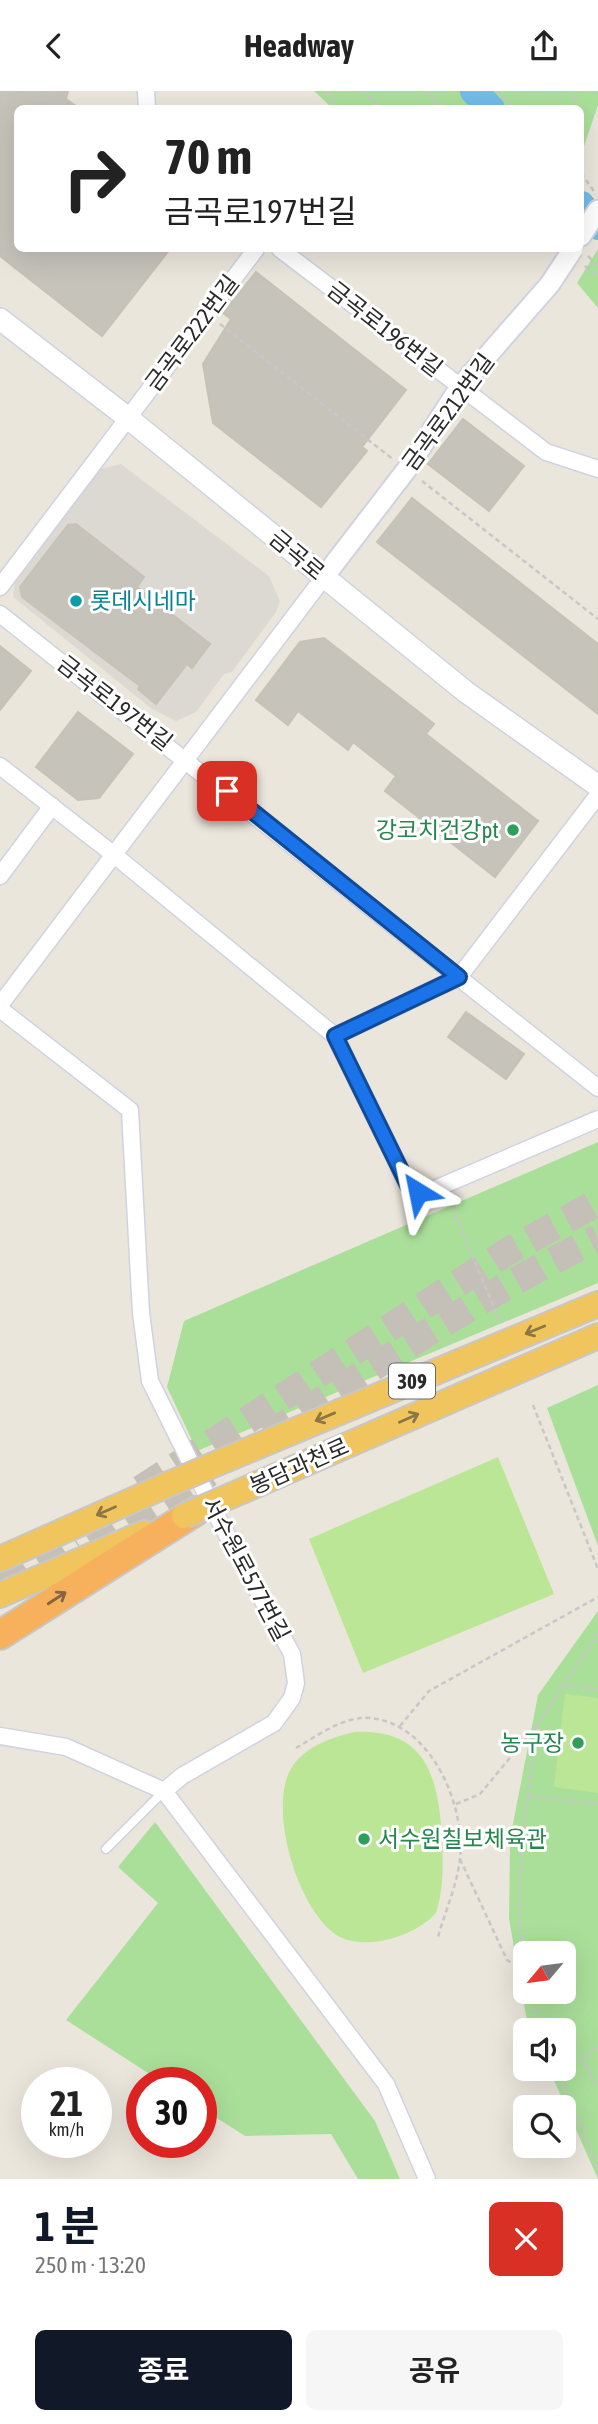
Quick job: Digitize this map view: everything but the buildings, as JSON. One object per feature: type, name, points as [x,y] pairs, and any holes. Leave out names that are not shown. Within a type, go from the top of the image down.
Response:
[{"type":"highway","name":"봉담과천로","points":[[0,1559],[227,1459],[598,1304]]},
{"type":"highway","name":"봉담과천로","points":[[0,1595],[598,1336]]},
{"type":"highway","points":[[0,1635],[190,1514]]},
{"type":"main road","name":"금곡로","points":[[0,319],[128,418],[466,692],[598,786]]},
{"type":"street","points":[[584,231],[598,210]]},
{"type":"street","name":"금곡로222번길","points":[[0,587],[254,252]]},
{"type":"street","name":"금곡로196번길","points":[[284,252],[546,452],[598,469]]},
{"type":"street","name":"금곡로212번길","points":[[324,577],[407,470],[460,387],[550,284],[571,252]]},
{"type":"street","points":[[0,1007],[324,577]]},
{"type":"street","name":"금곡로197번길","points":[[0,614],[598,1088]]},
{"type":"street","points":[[0,766],[113,854],[335,1036],[409,1187],[418,1192],[444,1185],[598,1119]]},
{"type":"street","points":[[335,1036],[459,977],[598,795]]},
{"type":"street","points":[[0,876],[52,806]]},
{"type":"street","name":"서수원로577번길","points":[[0,1007],[130,1110],[141,1313],[150,1381],[222,1526],[292,1654],[296,1682],[292,1698],[274,1723],[182,1776],[164,1791]]},
{"type":"street","points":[[0,1736],[66,1747],[164,1791],[386,2084],[427,2179]]},
{"type":"lane","points":[[106,1849],[164,1791]]},
{"type":"path","points":[[325,91],[336,105]]},
{"type":"path","points":[[349,91],[361,91],[379,105]]},
{"type":"path","points":[[425,91],[439,105]]},
{"type":"path","points":[[496,91],[512,105]]},
{"type":"path","points":[[584,177],[598,196]]},
{"type":"path","points":[[444,1185],[502,1325]]},
{"type":"path","points":[[533,1405],[598,1569]]},
{"type":"path","points":[[400,1726],[429,1691],[598,1597]]},
{"type":"path","points":[[456,1804],[480,1794],[537,1725],[598,1633]]},
{"type":"path","points":[[561,1686],[598,1689]]},
{"type":"path","points":[[296,1748],[331,1727],[369,1718],[400,1726],[432,1756],[456,1804],[460,1859],[438,1937]]},
{"type":"path","points":[[522,1941],[519,1920],[522,1840],[537,1725]]},
{"type":"path","points":[[528,1796],[598,1804]]},
{"type":"path","points":[[460,1859],[507,1960],[513,1964]]},
{"type":"path","points":[[582,2059],[598,2048]]},
{"type":"path","points":[[576,2057],[582,2059],[598,2088]]},
{"type":"path","points":[[562,2081],[598,2169]]},
{"type":"green space","points":[[314,91],[598,91],[598,105],[584,146],[584,105],[329,105]]},
{"type":"green space","points":[[598,249],[598,308],[577,283]]},
{"type":"green space","points":[[598,1142],[598,1283],[197,1451],[167,1387],[184,1321]]},
{"type":"green space","points":[[598,1385],[598,1546],[547,1408]]},
{"type":"green space","points":[[498,1457],[554,1594],[363,1673],[309,1539]]},
{"type":"green space","points":[[598,1611],[598,2179],[576,2130],[576,2095],[561,2095],[554,2081],[576,2081],[576,2018],[527,2018],[524,2004],[576,2004],[576,1941],[513,1942],[509,1919],[510,1839],[538,1695]]},
{"type":"green space","name":"농구장","points":[[565,1694],[598,1698],[598,1793],[554,1787]]},
{"type":"green space","name":"서수원칠보체육관","points":[[354,1732],[379,1733],[398,1738],[413,1748],[424,1761],[437,1795],[442,1837],[442,1885],[436,1913],[409,1932],[372,1942],[342,1938],[326,1926],[312,1908],[300,1884],[285,1831],[283,1805],[286,1782],[294,1764],[314,1747]]},
{"type":"green space","points":[[155,1822],[375,2121],[400,2179],[358,2179],[331,2134],[245,2136],[217,2118],[217,2067],[139,2067],[66,2020],[158,1903],[118,1867]]},
{"type":"shaded area","points":[[121,464],[269,576],[280,601],[276,612],[232,672],[224,674],[196,712],[176,721],[152,709],[13,597],[15,581],[101,469]],"holes":[[[75,524],[144,577],[138,587],[210,644],[192,667],[187,664],[156,703],[138,690],[140,686],[23,597],[20,588],[67,526]]]},
{"type":"waterway","points":[[474,91],[487,105]]},
{"type":"waterway","points":[[584,209],[598,226]]},
{"type":"tunnel","points":[[141,1489],[505,1253],[598,1202]]},
{"type":"tunnel","points":[[267,1436],[471,1307],[598,1238]]},
{"type":"tunnel","points":[[94,1548],[209,1473]]},
{"type":"tunnel","points":[[0,1580],[72,1534]]},
{"type":"place","name":"롯데시네마","points":[[76,601]]},
{"type":"place","name":"강코치건강pt","points":[[513,830]]},
{"type":"place","name":"농구장","points":[[578,1743]]},
{"type":"place","name":"서수원칠보체육관","points":[[364,1839]]},
{"type":"route","points":[[227,791],[459,977],[335,1036],[409,1187],[418,1192]]}]
